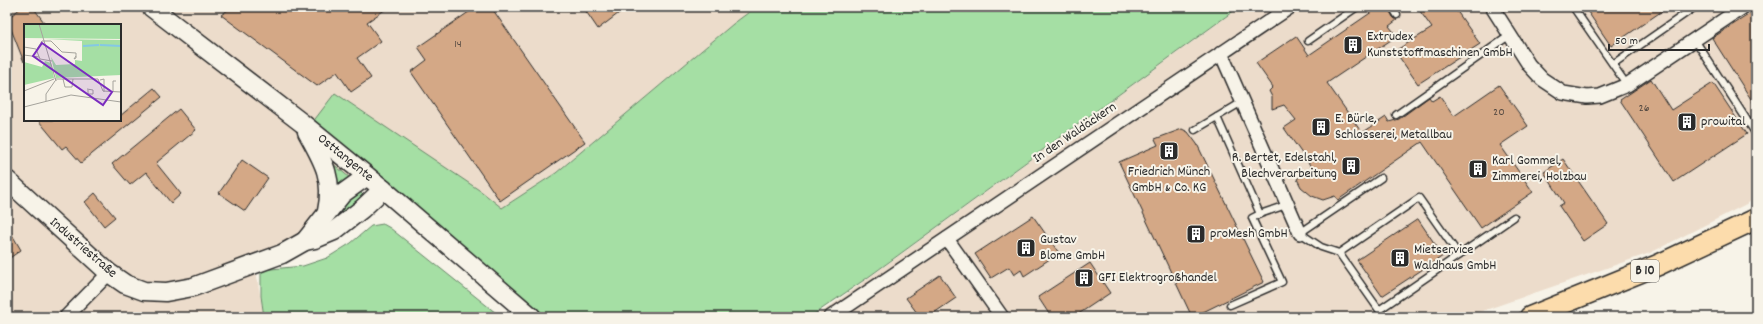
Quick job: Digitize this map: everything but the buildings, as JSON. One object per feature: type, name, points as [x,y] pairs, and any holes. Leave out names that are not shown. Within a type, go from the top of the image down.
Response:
[{"type":"main road","name":"Osttangente","points":[[151,7],[302,123],[383,189],[532,317]]},
{"type":"main road","points":[[302,123],[322,158],[329,177],[331,194],[327,211]]},
{"type":"main road","name":"Industriestraße","points":[[304,241],[342,194],[367,176]]},
{"type":"main road","name":"Industriestraße","points":[[7,180],[109,273],[125,284],[144,291],[166,292],[193,287],[282,254],[304,241],[315,239],[334,231],[362,209],[383,189]]},
{"type":"main road","name":"B 10","points":[[1530,317],[1658,265],[1756,218]]},
{"type":"street","name":"In den Waldäckern","points":[[830,317],[1290,7]]},
{"type":"street","points":[[1492,7],[1536,73],[1548,84],[1563,93],[1578,97],[1600,96],[1627,85],[1743,7]]},
{"type":"street","points":[[1221,53],[1289,204],[1300,233]]},
{"type":"street","points":[[947,239],[1002,317]]},
{"type":"street","points":[[66,317],[109,273]]},
{"type":"lane","points":[[1308,42],[1357,7]]},
{"type":"lane","points":[[1395,11],[1402,7]]},
{"type":"lane","points":[[1573,7],[1627,85]]},
{"type":"lane","points":[[1613,64],[1695,7]]},
{"type":"lane","points":[[1396,115],[1510,35]]},
{"type":"lane","points":[[1695,40],[1756,134]]},
{"type":"lane","points":[[1195,130],[1242,102]]},
{"type":"lane","points":[[1217,117],[1260,214]]},
{"type":"lane","points":[[1381,178],[1300,233],[1321,247],[1339,253],[1378,310],[1514,217]]},
{"type":"lane","points":[[1339,253],[1419,198],[1459,255]]},
{"type":"lane","points":[[1230,305],[1282,282],[1252,218],[1289,204]]},
{"type":"shaded area","points":[[7,7],[756,7],[733,24],[556,173],[502,208],[396,197],[364,169],[306,231],[254,260],[264,317],[7,317]]},
{"type":"shaded area","points":[[1240,7],[1756,7],[1756,199],[1650,253],[1465,317],[815,317]]},
{"type":"green space","points":[[756,7],[1239,7],[867,278],[810,317],[543,317],[484,269],[466,249],[363,160],[312,123],[335,93],[482,192],[502,208],[556,173],[733,24]]},
{"type":"green space","points":[[332,163],[350,178],[338,190]]},
{"type":"green space","points":[[359,191],[363,195],[360,201],[352,209],[325,225],[347,198]]},
{"type":"green space","points":[[383,224],[501,317],[264,317],[261,296],[261,270],[303,266],[327,258],[351,243],[371,226]]},
{"type":"place","name":"Extrudex Kunststoffmaschinen GmbH","points":[[1353,45]]},
{"type":"place","name":"prowital","points":[[1687,122]]},
{"type":"place","name":"E. Bürle, Schlosserei, Metallbau","points":[[1321,127]]},
{"type":"place","name":"Friedrich Münch GmbH & Co. KG","points":[[1169,151]]},
{"type":"place","name":"R. Bertet, Edelstahl, Blechverarbeitung","points":[[1351,166]]},
{"type":"place","name":"Karl Gommel, Zimmerei, Holzbau","points":[[1478,169]]},
{"type":"place","name":"proMesh GmbH","points":[[1196,234]]},
{"type":"place","name":"Gustav Blome GmbH","points":[[1026,248]]},
{"type":"place","name":"Mietservice Waldhaus GmbH","points":[[1400,258]]},
{"type":"place","name":"GFI Elektrogroßhandel","points":[[1084,278]]}]
